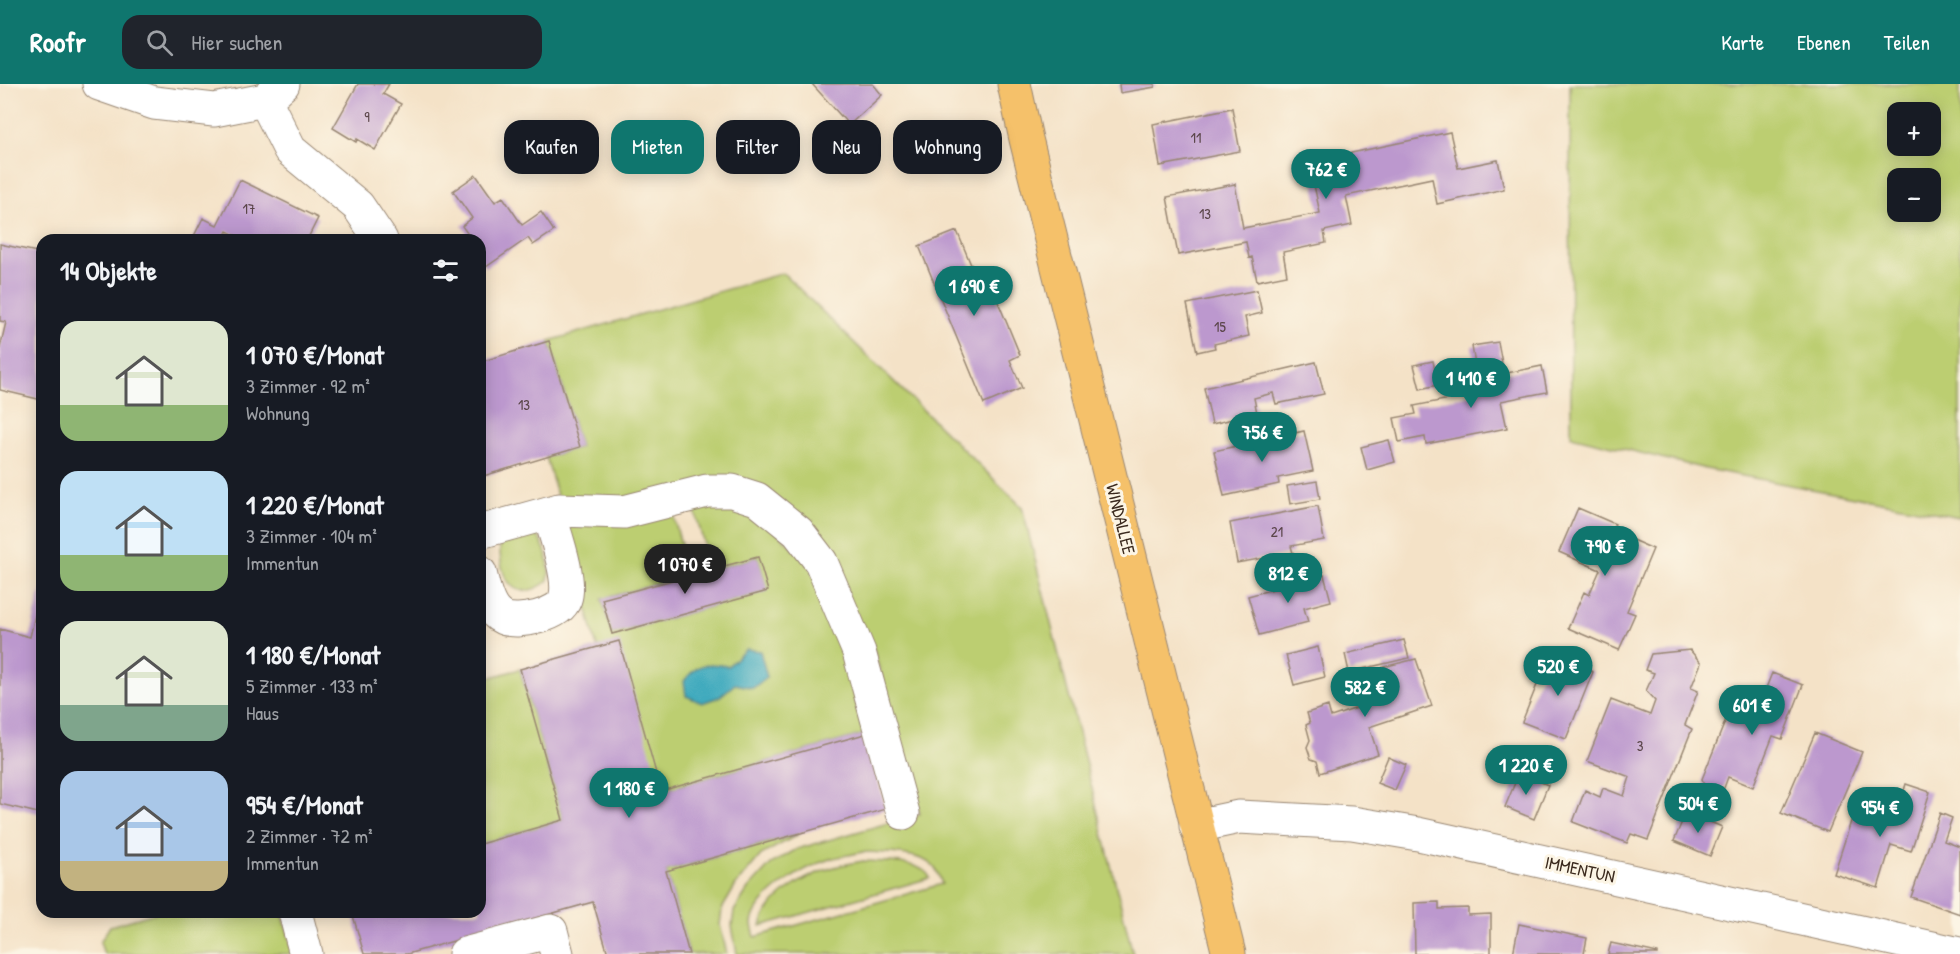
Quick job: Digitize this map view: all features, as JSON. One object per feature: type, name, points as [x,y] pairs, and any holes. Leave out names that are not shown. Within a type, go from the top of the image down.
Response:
[{"type":"main road","name":"WINDALLEE","points":[[1014,84],[1229,954]]},
{"type":"street","points":[[99,84],[154,103],[214,110],[274,92],[290,150],[358,206],[377,234]]},
{"type":"street","points":[[486,530],[560,510],[624,512],[707,491],[732,491],[757,499],[798,532],[821,562],[859,652],[903,813]]},
{"type":"street","points":[[486,596],[488,603],[501,617],[519,621],[553,613],[565,601],[567,582],[549,513]]},
{"type":"street","name":"IMMENTUN","points":[[1196,826],[1239,817],[1352,823],[1418,834],[1960,954]]},
{"type":"street","points":[[297,918],[306,954]]},
{"type":"street","points":[[465,954],[551,931],[557,954]]},
{"type":"green space","points":[[1570,84],[1960,84],[1960,517],[1706,469],[1571,436]]},
{"type":"green space","points":[[783,273],[1022,507],[1133,954],[737,954],[732,926],[734,911],[748,889],[771,864],[797,849],[920,814],[872,643],[775,498],[617,503],[558,499],[546,457],[580,447],[549,341]],"holes":[[[862,852],[902,854],[922,859],[936,870],[942,884],[755,937],[752,923],[755,913],[762,902],[783,884],[795,875],[820,863]]]},
{"type":"green space","points":[[693,504],[754,509],[809,564],[830,609],[865,734],[661,791],[597,647],[563,521],[672,511],[689,575],[602,599],[612,634],[767,591],[758,557],[711,570]]},
{"type":"green space","points":[[534,532],[547,555],[548,581],[525,591],[510,584],[505,576],[500,543]]},
{"type":"green space","points":[[520,669],[563,820],[486,842],[486,682],[488,678]]},
{"type":"green space","points":[[799,834],[761,855],[736,885],[722,909],[720,925],[727,954],[689,954],[666,871]]},
{"type":"green space","points":[[863,861],[910,865],[926,872],[930,878],[761,926],[771,906],[788,890],[831,868]]},
{"type":"green space","points":[[138,918],[284,918],[294,954],[104,954],[100,942],[110,926]]},
{"type":"water","points":[[746,649],[760,651],[767,677],[753,688],[735,684],[719,697],[702,703],[686,696],[684,681],[694,670],[708,664],[728,666]]},
{"type":"building","points":[[358,84],[389,84],[383,94],[401,104],[375,150],[333,128]]},
{"type":"building","points":[[812,84],[873,84],[882,95],[854,120],[844,120]]},
{"type":"building","points":[[1119,84],[1155,84],[1155,87],[1120,93]]},
{"type":"building","points":[[1232,108],[1240,151],[1160,166],[1153,124]]},
{"type":"building","points":[[1450,132],[1458,168],[1498,160],[1504,189],[1437,204],[1432,178],[1346,196],[1352,225],[1324,231],[1326,243],[1283,252],[1287,275],[1257,281],[1246,242],[1178,255],[1167,197],[1235,184],[1243,228],[1320,213],[1309,162]]},
{"type":"building","points":[[476,175],[495,202],[503,197],[522,225],[541,212],[554,231],[533,245],[528,238],[486,267],[486,234],[468,234],[462,226],[472,218],[453,191]]},
{"type":"building","points":[[240,180],[318,218],[310,234],[233,234],[227,231],[225,234],[195,234],[203,218],[217,225]]},
{"type":"building","points":[[957,231],[974,272],[984,268],[1020,355],[1010,360],[1022,388],[984,404],[919,246]]},
{"type":"building","points":[[0,244],[36,252],[36,399],[0,390],[0,348],[6,322],[0,321]]},
{"type":"building","points":[[1257,290],[1262,313],[1245,317],[1249,336],[1214,344],[1215,348],[1197,352],[1187,304]]},
{"type":"building","points":[[549,341],[580,447],[486,475],[486,360]]},
{"type":"building","points":[[1498,342],[1503,368],[1476,372],[1472,346]]},
{"type":"building","points":[[1433,361],[1438,385],[1420,389],[1414,365]]},
{"type":"building","points":[[1316,362],[1324,394],[1276,404],[1273,393],[1254,398],[1257,413],[1212,424],[1204,388]]},
{"type":"building","points":[[1542,366],[1547,392],[1501,401],[1507,428],[1426,444],[1425,437],[1399,442],[1394,418],[1416,414],[1414,406],[1480,393],[1477,379]]},
{"type":"building","points":[[1304,431],[1313,471],[1278,478],[1279,484],[1224,496],[1214,451]]},
{"type":"building","points":[[1389,440],[1395,462],[1367,470],[1361,447]]},
{"type":"building","points":[[1317,481],[1320,499],[1290,504],[1287,486]]},
{"type":"building","points":[[1318,506],[1324,540],[1291,546],[1293,553],[1237,563],[1230,523]]},
{"type":"building","points":[[1578,508],[1615,524],[1612,531],[1653,549],[1627,611],[1635,614],[1619,650],[1568,628],[1584,592],[1589,595],[1600,570],[1559,552]]},
{"type":"building","points":[[758,557],[768,591],[612,634],[602,599]]},
{"type":"building","points":[[1324,575],[1331,601],[1304,608],[1308,622],[1259,635],[1248,596]]},
{"type":"building","points":[[36,611],[36,813],[0,804],[0,629],[30,637]]},
{"type":"building","points":[[1404,640],[1409,658],[1349,672],[1345,654]]},
{"type":"building","points":[[619,641],[661,791],[865,734],[886,809],[666,871],[689,954],[608,954],[593,902],[407,954],[364,954],[354,918],[486,918],[486,842],[563,820],[520,669]]},
{"type":"building","points":[[1318,647],[1325,677],[1294,685],[1286,655]]},
{"type":"building","points":[[1690,650],[1701,663],[1691,688],[1698,691],[1685,725],[1692,729],[1648,840],[1631,834],[1627,843],[1573,822],[1585,790],[1600,797],[1603,788],[1624,796],[1630,777],[1587,761],[1611,700],[1650,715],[1655,701],[1646,691],[1654,673],[1645,670],[1651,654]]},
{"type":"building","points":[[1549,655],[1593,672],[1566,739],[1522,722]]},
{"type":"building","points":[[1416,659],[1432,706],[1369,727],[1378,754],[1320,773],[1317,761],[1311,759],[1307,747],[1310,740],[1306,725],[1310,723],[1307,713],[1328,706],[1331,717],[1363,706],[1360,696],[1390,686],[1383,667]]},
{"type":"building","points":[[1772,673],[1803,685],[1782,739],[1773,736],[1753,787],[1728,777],[1724,788],[1717,790],[1704,786],[1702,779],[1727,717],[1751,726]]},
{"type":"building","points":[[1815,733],[1862,752],[1828,832],[1781,813]]},
{"type":"building","points":[[1388,757],[1406,765],[1395,790],[1377,783]]},
{"type":"building","points":[[1519,773],[1548,785],[1534,819],[1505,807]]},
{"type":"building","points":[[1906,784],[1930,792],[1911,851],[1891,845],[1878,888],[1834,874],[1856,806],[1895,819]]},
{"type":"building","points":[[1686,812],[1722,827],[1710,856],[1674,841]]},
{"type":"building","points":[[1940,813],[1952,818],[1944,841],[1960,847],[1960,914],[1911,897]]},
{"type":"building","points":[[1439,902],[1439,909],[1468,908],[1468,915],[1491,914],[1491,954],[1415,954],[1414,903]]},
{"type":"building","points":[[1519,924],[1587,938],[1584,954],[1513,954]]},
{"type":"building","points":[[1611,943],[1658,953],[1658,954],[1608,954]]}]
